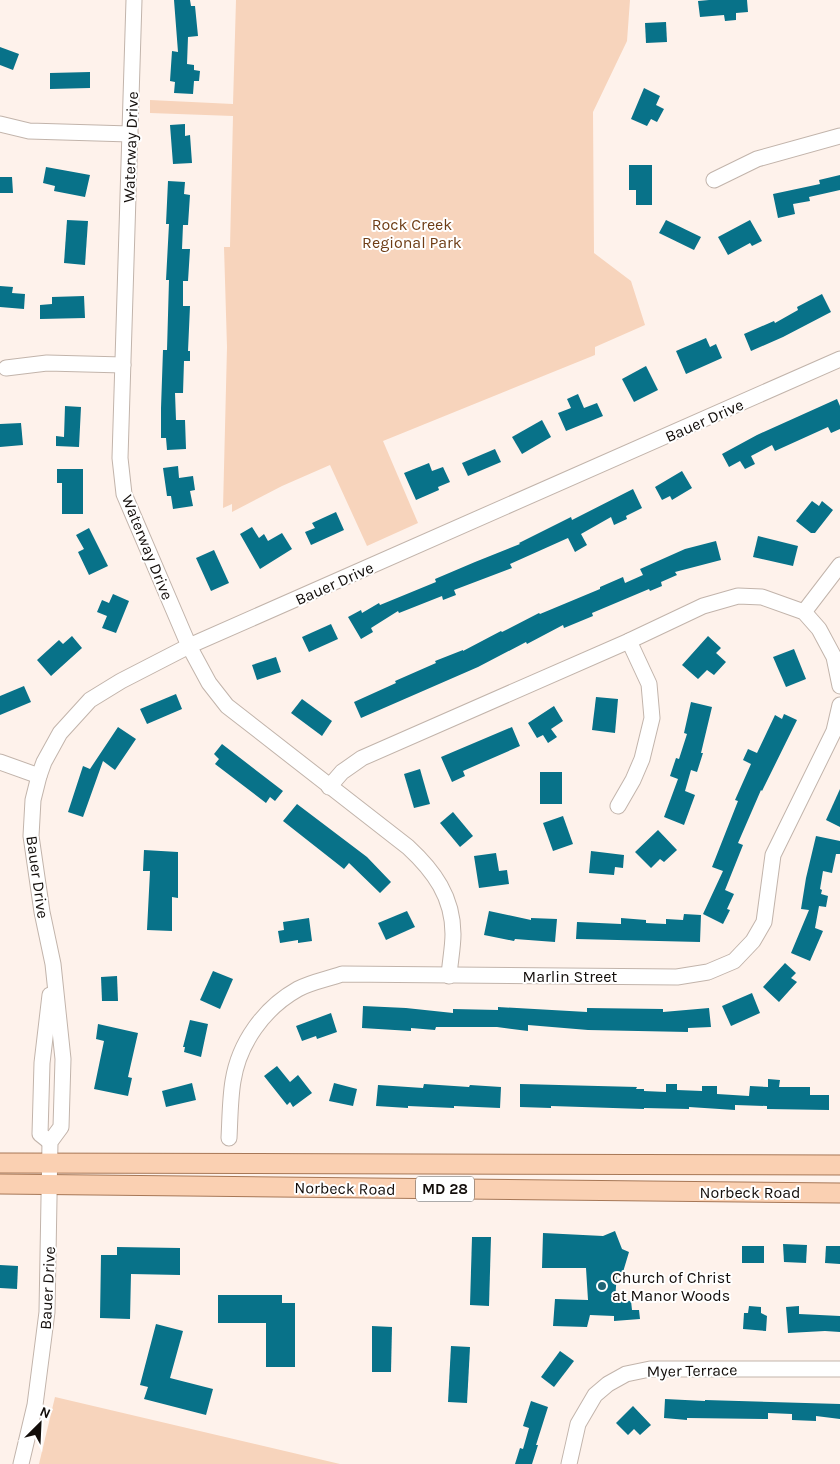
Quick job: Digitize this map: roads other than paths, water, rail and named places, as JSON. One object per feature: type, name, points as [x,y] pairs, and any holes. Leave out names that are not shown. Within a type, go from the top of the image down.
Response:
[{"type":"main road","name":"Norbeck Road","points":[[0,1163],[840,1165]]},
{"type":"main road","points":[[438,1164],[438,1189]]},
{"type":"main road","name":"Norbeck Road","points":[[0,1184],[840,1192]]},
{"type":"street","name":"Waterway Drive","points":[[134,0],[120,458],[124,494],[190,646],[209,683],[227,706],[408,848],[425,863],[438,880],[450,910],[453,934],[449,976]]},
{"type":"street","points":[[0,124],[29,131],[130,134]]},
{"type":"street","points":[[714,180],[757,159],[840,136]]},
{"type":"street","name":"Bauer Drive","points":[[45,1138],[66,1126],[53,964],[42,912],[31,836],[33,800],[44,762],[60,733],[90,700],[121,681],[190,646],[840,359]]},
{"type":"street","points":[[6,368],[47,363],[123,366]]},
{"type":"street","points":[[804,612],[840,565]]},
{"type":"street","points":[[329,787],[342,772],[362,758],[629,641],[702,606],[738,596],[762,597],[804,612],[819,629],[834,657],[840,686]]},
{"type":"street","points":[[618,806],[633,780],[642,759],[652,718],[649,684],[629,641]]},
{"type":"street","name":"Marlin Street","points":[[229,1138],[233,1080],[237,1062],[254,1028],[283,999],[300,988],[342,974],[676,977],[708,972],[734,961],[753,941],[764,922],[773,855],[834,731],[840,705]]},
{"type":"street","points":[[0,762],[39,776]]},
{"type":"street","name":"Bauer Drive","points":[[21,1464],[35,1405],[47,1312],[50,1163],[45,1138],[42,1064],[53,964]]},
{"type":"street","name":"Myer Terrace","points":[[569,1464],[578,1424],[595,1396],[608,1384],[626,1374],[650,1369],[840,1370]]},
{"type":"place","name":"Church of Christ at Manor Woods","points":[[602,1286]]},
{"type":"park label","name":"Rock Creek Regional Park","points":[[412,233]]}]
